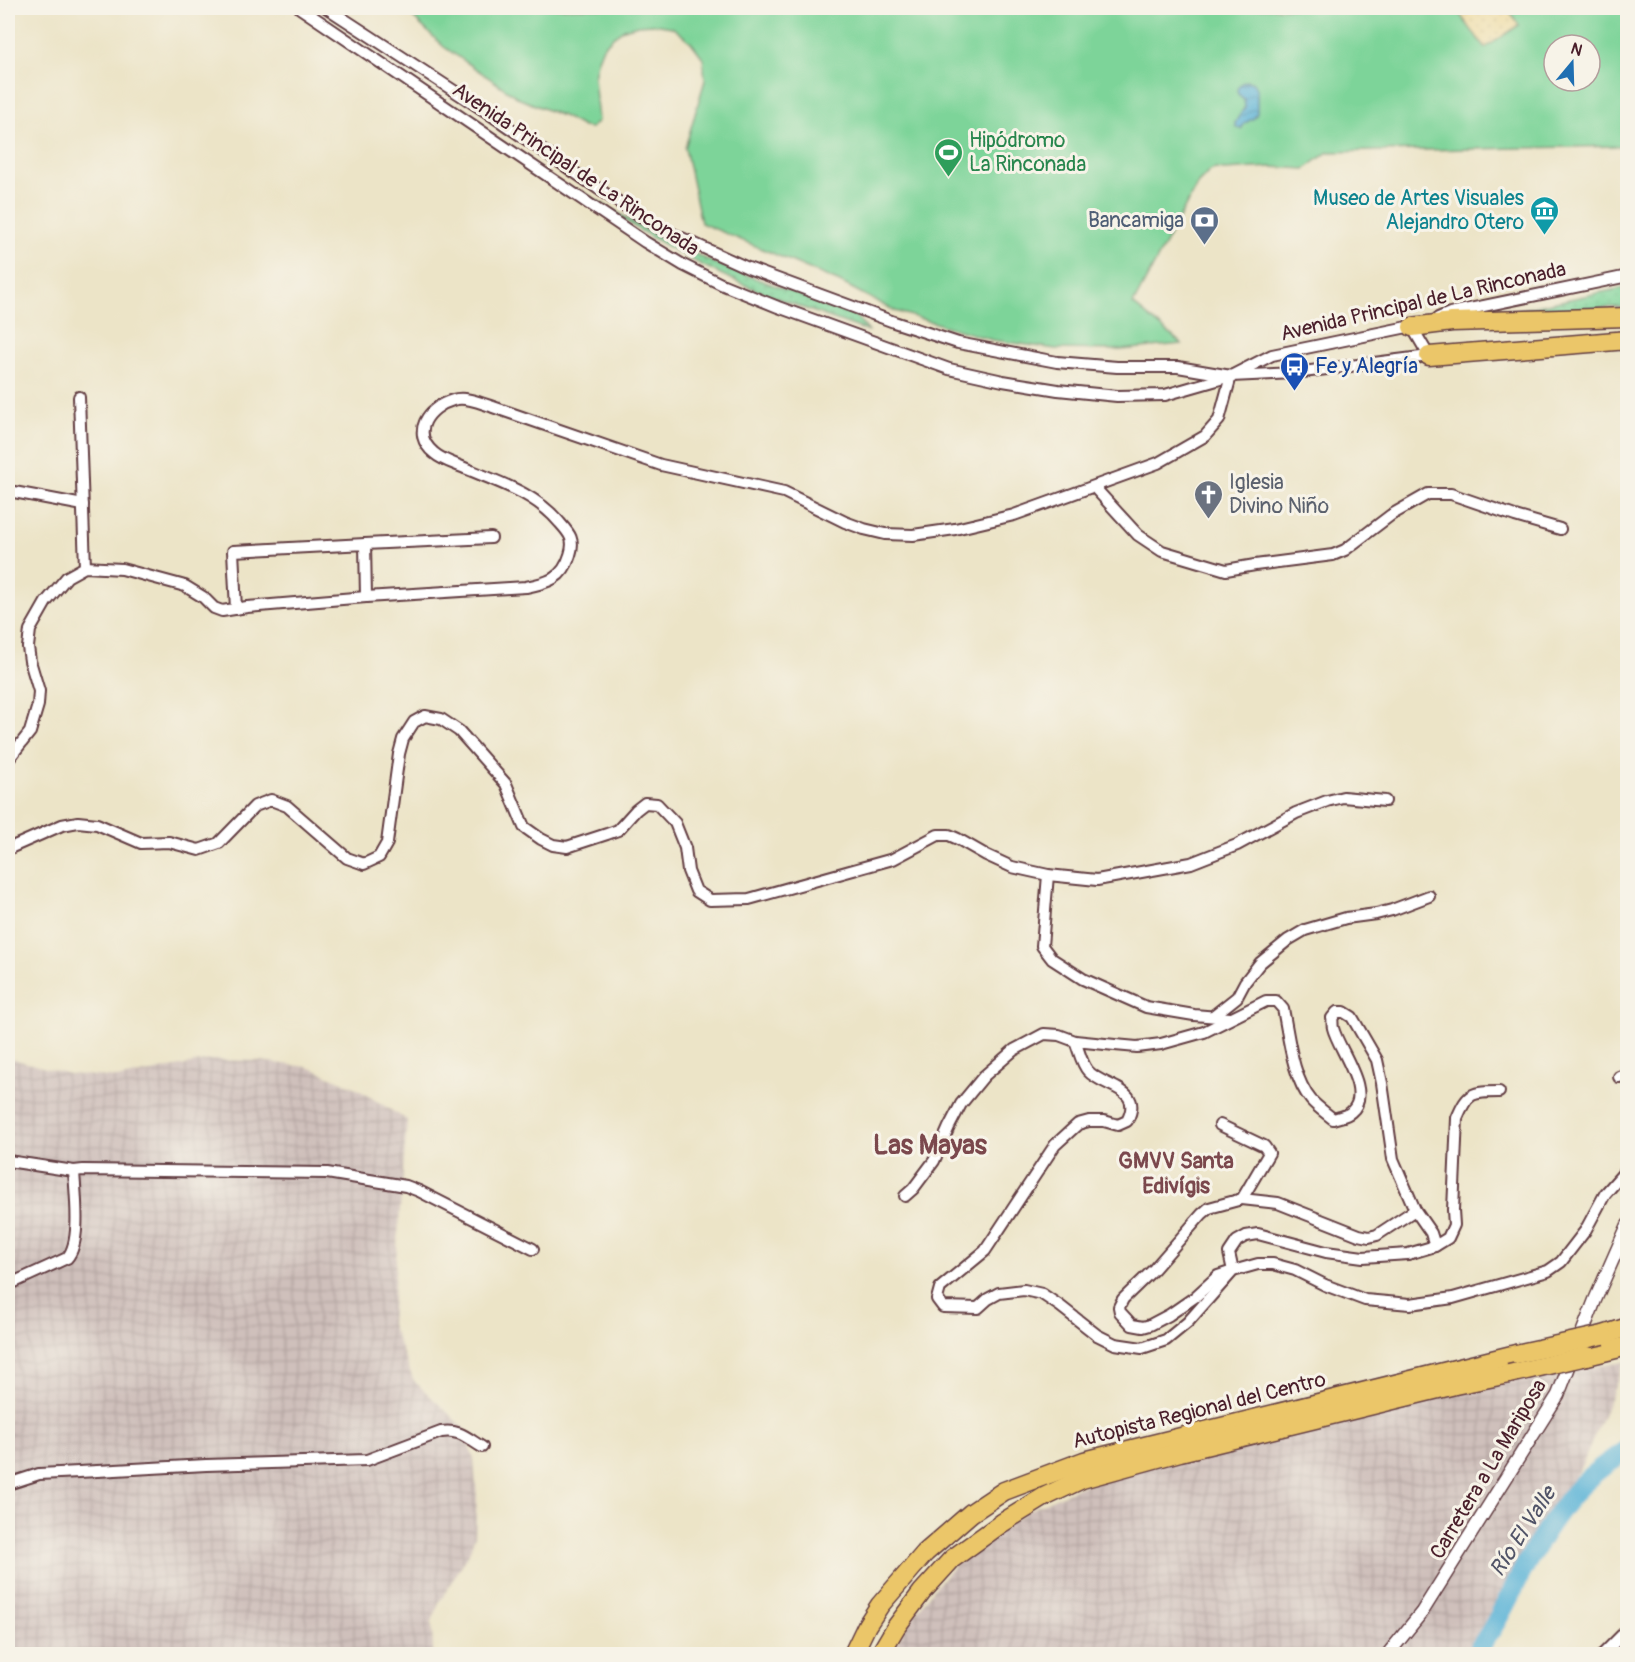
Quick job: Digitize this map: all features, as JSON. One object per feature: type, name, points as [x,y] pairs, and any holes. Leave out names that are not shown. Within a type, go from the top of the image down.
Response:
[{"type":"highway","points":[[1412,327],[1452,322],[1628,317]]},
{"type":"highway","points":[[1429,356],[1628,340]]},
{"type":"highway","name":"Autopista Regional del Centro","points":[[853,1654],[880,1605],[925,1553],[971,1513],[1004,1491],[1084,1461],[1516,1354],[1604,1335],[1628,1327]]},
{"type":"highway","name":"Autopista Regional del Centro","points":[[880,1654],[896,1627],[922,1592],[952,1559],[1002,1523],[1044,1497],[1082,1479],[1180,1452],[1455,1385],[1628,1346]]},
{"type":"highway","points":[[840,1654],[853,1635],[867,1625]]},
{"type":"street","name":"Avenida Principal de La Rinconada","points":[[300,8],[645,242],[683,265],[740,292],[949,369],[1004,381],[1058,390],[1117,396],[1165,395],[1231,375],[1272,355],[1412,327],[1450,313],[1628,276]]},
{"type":"street","name":"Avenida Principal de La Rinconada","points":[[327,8],[660,228],[748,268],[958,343],[1057,362],[1117,367],[1178,367],[1231,375],[1295,373],[1429,356]]},
{"type":"street","points":[[1412,327],[1429,356]]},
{"type":"street","points":[[8,760],[30,732],[38,705],[39,691],[28,647],[30,630],[46,602],[67,577],[86,567],[122,568],[185,586],[203,597],[214,608],[222,611],[366,597],[526,587],[547,583],[564,570],[571,555],[573,542],[568,531],[552,513],[535,499],[505,484],[440,458],[425,445],[422,430],[425,420],[433,410],[455,399],[467,399],[493,407],[661,465],[784,492],[845,522],[885,534],[913,535],[955,530],[1014,515],[1158,463],[1205,436],[1219,420],[1231,375]]},
{"type":"street","points":[[79,397],[86,567]]},
{"type":"street","points":[[1094,487],[1138,535],[1162,551],[1226,570],[1333,555],[1345,550],[1391,515],[1428,494],[1451,494],[1560,529]]},
{"type":"street","points":[[14,492],[83,505]]},
{"type":"street","points":[[236,609],[233,551],[491,538]]},
{"type":"street","points":[[365,544],[366,597]]},
{"type":"street","points":[[8,850],[62,825],[78,822],[98,824],[141,843],[169,842],[199,850],[219,843],[255,806],[271,800],[287,806],[346,858],[364,864],[379,857],[387,843],[402,739],[414,722],[426,716],[441,718],[459,731],[506,784],[524,827],[554,845],[567,847],[618,830],[645,803],[657,804],[675,823],[685,848],[688,871],[696,891],[710,900],[749,899],[893,859],[938,835],[949,836],[1012,867],[1048,875],[1097,880],[1191,863],[1237,844],[1296,813],[1327,801],[1343,797],[1385,801]]},
{"type":"street","points":[[1048,875],[1042,946],[1052,959],[1083,979],[1146,1007],[1230,1018]]},
{"type":"street","points":[[1214,1016],[1237,997],[1260,963],[1288,940],[1305,930],[1346,918],[1376,914],[1429,896]]},
{"type":"street","points":[[904,1196],[913,1189],[934,1161],[962,1104],[984,1076],[1014,1050],[1044,1034],[1059,1035],[1076,1041],[1137,1047],[1161,1044],[1204,1032],[1266,1001],[1276,1001],[1283,1009],[1296,1071],[1302,1086],[1312,1101],[1333,1119],[1352,1112],[1359,1097],[1353,1073],[1333,1029],[1332,1018],[1337,1012],[1344,1012],[1352,1017],[1377,1060],[1393,1160],[1415,1210],[1431,1233],[1435,1246]]},
{"type":"street","points":[[1076,1041],[1083,1064],[1089,1072],[1126,1092],[1132,1104],[1131,1114],[1127,1121],[1118,1125],[1104,1121],[1078,1124],[1055,1145],[985,1251],[940,1288],[937,1299],[943,1307],[978,1308],[999,1293],[1024,1290],[1042,1294],[1097,1335],[1115,1344],[1142,1348],[1166,1340],[1188,1322],[1233,1271]]},
{"type":"street","points":[[1233,1271],[1229,1252],[1237,1241],[1246,1236],[1258,1234],[1326,1252],[1363,1257],[1408,1254],[1435,1246],[1448,1238],[1454,1225],[1457,1118],[1467,1099],[1476,1092],[1499,1092]]},
{"type":"street","points":[[1220,1125],[1264,1146],[1269,1154],[1242,1199]]},
{"type":"street","points":[[8,1161],[74,1171],[327,1173],[405,1186],[533,1249]]},
{"type":"street","points":[[1415,1210],[1377,1235],[1369,1237],[1278,1203],[1242,1199],[1209,1208],[1154,1269],[1123,1299],[1119,1307],[1120,1312],[1132,1324],[1143,1327],[1150,1325],[1195,1297],[1218,1276],[1258,1264],[1274,1264],[1295,1270],[1325,1286],[1365,1300],[1410,1304],[1453,1298],[1548,1271],[1561,1262],[1585,1231],[1605,1194],[1628,1168]]},
{"type":"street","points":[[8,1285],[68,1258],[72,1253],[76,1235],[74,1171]]},
{"type":"street","name":"Carretera a La Mariposa","points":[[1388,1654],[1422,1612],[1558,1395],[1595,1300],[1628,1225]]},
{"type":"street","points":[[8,1484],[39,1474],[206,1465],[367,1460],[451,1430],[482,1447]]},
{"type":"street","points":[[1603,1654],[1628,1629]]},
{"type":"shaded area","points":[[8,1058],[69,1074],[121,1078],[210,1060],[260,1061],[308,1067],[354,1087],[407,1120],[391,1324],[414,1381],[463,1427],[474,1460],[477,1497],[475,1536],[469,1553],[439,1603],[432,1622],[433,1654],[8,1654]]},
{"type":"shaded area","points":[[1625,1362],[1584,1461],[1539,1537],[1500,1620],[1477,1654],[891,1654],[906,1627],[957,1562],[1027,1511],[1104,1476],[1536,1375]]},
{"type":"green space","name":"Hipódromo La Rinconada","points":[[403,8],[1455,8],[1485,48],[1519,25],[1507,8],[1627,8],[1627,142],[1622,146],[1328,152],[1305,169],[1271,167],[1210,171],[1198,183],[1133,304],[1182,344],[1120,350],[1056,349],[992,340],[895,311],[840,282],[701,223],[685,148],[705,80],[703,58],[691,42],[672,27],[653,24],[624,29],[603,47],[594,77],[598,121],[591,128],[583,127],[565,117],[520,99],[444,47]]},
{"type":"green space","points":[[581,191],[648,231],[714,263],[855,315],[868,331],[766,294],[707,268],[642,232]]},
{"type":"green space","points":[[1627,287],[1627,307],[1518,310]]},
{"type":"sand","points":[[1455,8],[1507,8],[1519,25],[1485,49]]},
{"type":"water","points":[[1247,81],[1253,83],[1257,89],[1257,113],[1241,129],[1236,127],[1235,123],[1245,107],[1244,99],[1237,90],[1240,84]]},
{"type":"waterway","name":"Río El Valle","points":[[1475,1654],[1496,1622],[1525,1566],[1557,1514],[1585,1481],[1628,1449]]},
{"type":"place","name":"Hipódromo La Rinconada","points":[[948,178]]},
{"type":"place","name":"Museo de Artes Visuales Alejandro Otero","points":[[1545,236]]},
{"type":"place","name":"Bancamiga","points":[[1205,246]]},
{"type":"place","name":"Fe y Alegría","points":[[1294,392]]},
{"type":"place","name":"Iglesia Divino Niño","points":[[1208,520]]},
{"type":"district","name":"Las Mayas","points":[[930,1145]]},
{"type":"district","name":"GMVV Santa Edivígis","points":[[1176,1172]]}]
